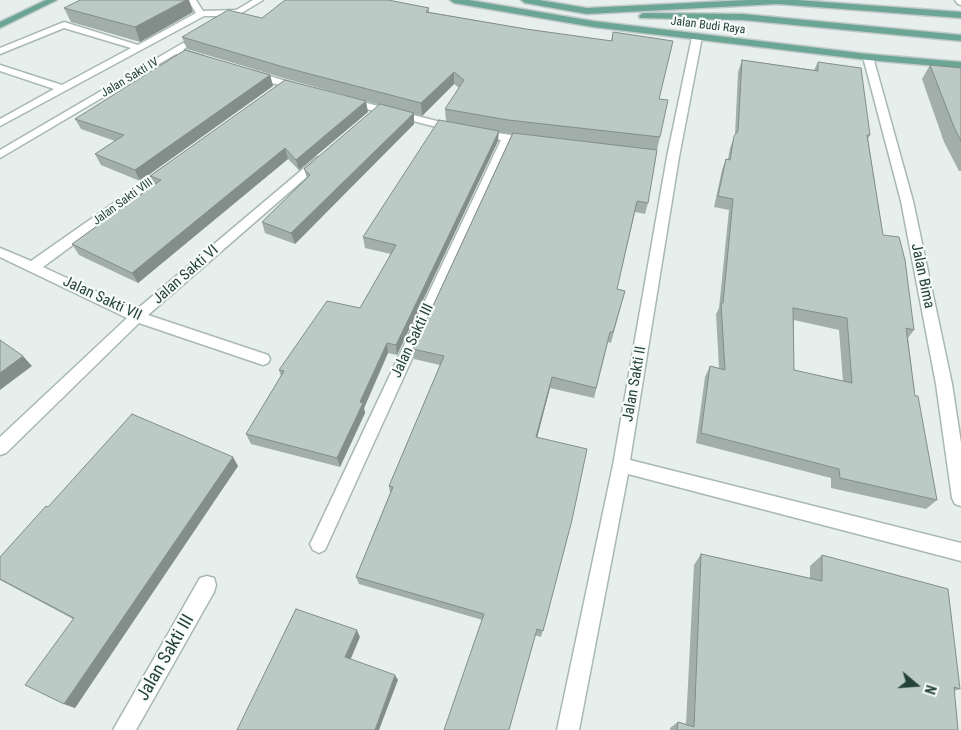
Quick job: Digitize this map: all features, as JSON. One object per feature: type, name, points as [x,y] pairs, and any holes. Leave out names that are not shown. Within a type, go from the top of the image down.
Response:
[{"type":"main road","points":[[0,25],[53,0]]},
{"type":"main road","name":"Jalan Budi Raya","points":[[454,0],[593,24],[868,57],[961,65]]},
{"type":"main road","name":"Jalan Budi Raya","points":[[525,0],[587,10],[777,1],[961,15]]},
{"type":"main road","points":[[587,10],[628,16],[743,17],[961,38]]},
{"type":"main road","points":[[593,24],[746,23],[767,19]]},
{"type":"street","points":[[192,0],[201,14]]},
{"type":"street","points":[[212,27],[259,0]]},
{"type":"street","points":[[2,119],[63,89],[201,14],[211,12],[236,13]]},
{"type":"street","points":[[0,52],[64,25],[138,48]]},
{"type":"street","name":"Jalan Sakti II","points":[[568,730],[621,465],[668,156],[697,37]]},
{"type":"street","name":"Jalan Sakti IV","points":[[0,155],[190,41]]},
{"type":"street","points":[[176,51],[209,61]]},
{"type":"street","name":"Jalan Bima","points":[[868,57],[907,201],[944,384],[961,498]]},
{"type":"street","points":[[0,68],[63,89]]},
{"type":"street","points":[[247,73],[313,92]]},
{"type":"street","points":[[270,96],[285,84]]},
{"type":"street","points":[[332,97],[375,113],[507,138],[546,142]]},
{"type":"street","name":"Jalan Sakti III","points":[[319,544],[507,138]]},
{"type":"street","name":"Jalan Sakti VI","points":[[0,448],[136,317],[333,149]]},
{"type":"street","name":"Jalan Sakti VIII","points":[[34,267],[175,164]]},
{"type":"street","name":"Jalan Sakti VII","points":[[0,252],[136,317],[263,359]]},
{"type":"street","points":[[621,465],[961,552]]},
{"type":"street","name":"Jalan Sakti III","points":[[124,730],[207,585]]},
{"type":"building","points":[[80,0],[186,0],[135,27],[64,8]]},
{"type":"building","points":[[285,0],[388,0],[429,8],[426,12],[526,29],[612,41],[613,32],[673,41],[659,99],[668,100],[660,137],[508,120],[445,109],[464,80],[454,72],[421,103],[287,68],[182,37],[228,10],[262,18]]},
{"type":"building","points":[[185,50],[270,75],[135,170],[95,154],[124,135],[75,119]]},
{"type":"building","points":[[742,60],[818,71],[818,62],[861,68],[870,135],[867,135],[883,235],[899,237],[905,260],[914,330],[906,328],[915,396],[918,396],[937,500],[840,478],[839,469],[701,433],[710,366],[725,370],[721,303],[723,303],[733,199],[718,196],[726,159],[730,160],[734,136],[738,131]],"holes":[[[793,308],[847,318],[852,383],[794,370]]]},
{"type":"building","points":[[930,65],[961,68],[961,141],[954,127]]},
{"type":"building","points":[[285,80],[366,101],[296,160],[285,148],[132,273],[72,244],[161,180],[150,176]]},
{"type":"building","points":[[380,104],[414,113],[291,233],[262,222],[310,175],[304,169]]},
{"type":"building","points":[[439,120],[499,131],[396,345],[387,343],[360,402],[363,403],[337,458],[246,434],[284,371],[279,370],[327,301],[360,308],[396,245],[363,237]]},
{"type":"building","points":[[513,133],[657,150],[648,203],[637,201],[617,289],[625,291],[613,332],[610,332],[596,388],[552,377],[536,437],[587,449],[572,520],[543,631],[537,629],[509,730],[444,730],[484,614],[356,577],[393,487],[389,486],[444,356],[413,349]]},
{"type":"building","points":[[0,340],[23,356],[0,373]]},
{"type":"building","points":[[132,414],[233,457],[64,704],[25,685],[74,618],[0,579],[0,557]]},
{"type":"building","points":[[701,554],[822,581],[822,555],[948,589],[960,689],[954,687],[958,730],[677,730],[678,722],[694,727]]},
{"type":"building","points":[[296,609],[357,630],[345,657],[395,675],[375,730],[237,730]]}]
